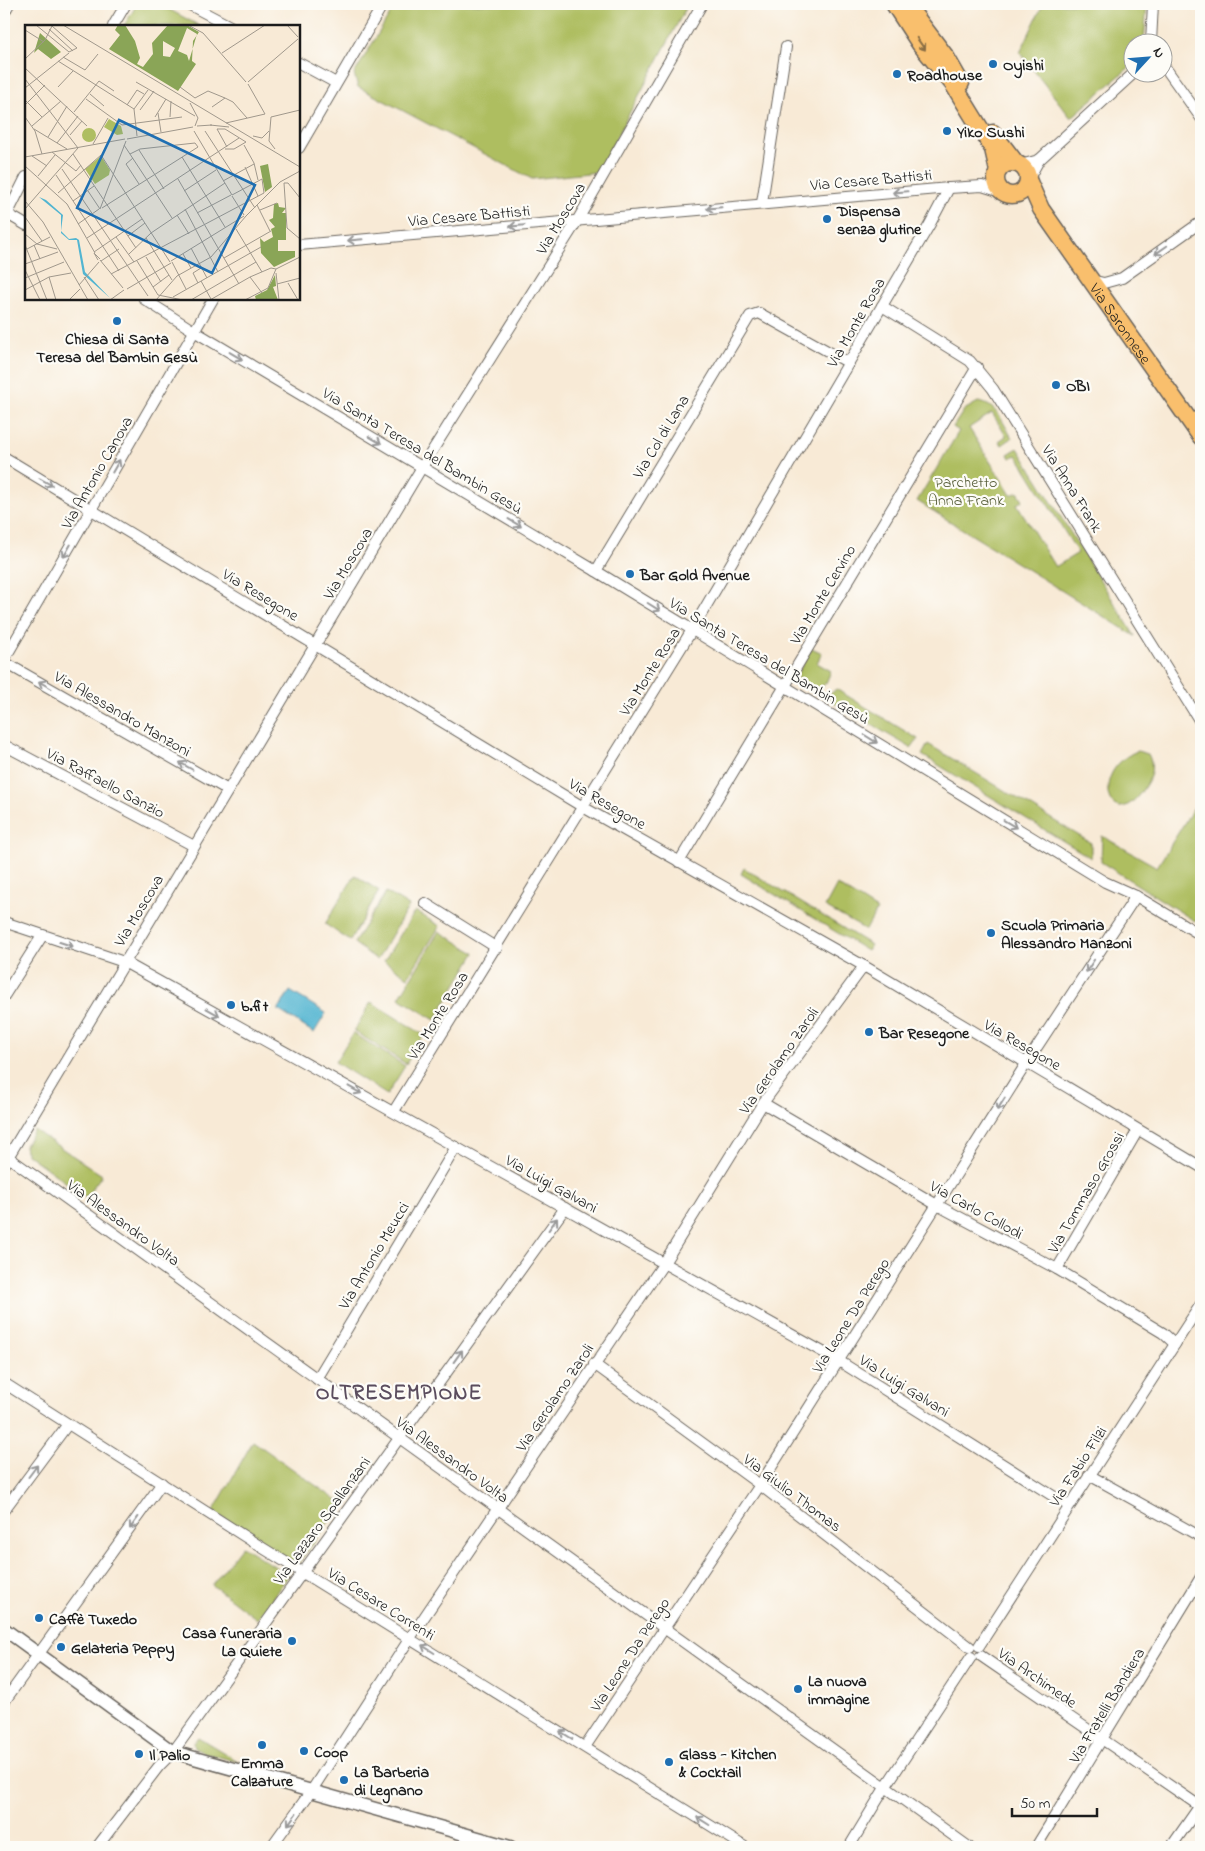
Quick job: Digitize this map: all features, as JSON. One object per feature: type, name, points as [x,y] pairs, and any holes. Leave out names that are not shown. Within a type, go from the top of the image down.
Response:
[{"type":"main road","points":[[894,4],[920,44],[953,84],[993,149],[994,181],[1010,196],[1022,177],[1006,164],[994,181]]},
{"type":"main road","name":"Via Saronnese","points":[[906,4],[946,57],[969,97],[1041,209],[1198,425]]},
{"type":"street","points":[[4,13],[9,4]]},
{"type":"street","points":[[114,25],[126,4]]},
{"type":"street","points":[[188,4],[228,25]]},
{"type":"street","points":[[300,146],[383,4]]},
{"type":"street","name":"Via Moscova","points":[[5,1158],[422,467],[577,221],[702,4]]},
{"type":"street","points":[[1152,32],[1153,4]]},
{"type":"street","points":[[762,204],[786,47]]},
{"type":"street","points":[[300,64],[336,83]]},
{"type":"street","points":[[1172,77],[1201,118]]},
{"type":"street","points":[[1022,177],[1124,82]]},
{"type":"street","points":[[1022,177],[1039,160]]},
{"type":"street","points":[[25,179],[5,216],[25,225]]},
{"type":"street","name":"Via Cesare Battisti","points":[[300,245],[949,188],[994,181]]},
{"type":"street","name":"Via Monte Rosa","points":[[394,1111],[497,948],[692,630],[930,224],[949,188]]},
{"type":"street","points":[[1091,280],[1104,282],[1122,278],[1201,222]]},
{"type":"street","name":"Via Santa Teresa del Bambin Gesù","points":[[146,300],[194,332],[596,571],[1105,882],[1136,896],[1201,935]]},
{"type":"street","name":"Via Antonio Canova","points":[[4,661],[212,300]]},
{"type":"street","name":"Via Anna Frank","points":[[882,306],[962,355],[977,367],[993,389],[1201,723]]},
{"type":"street","name":"Via Col di Lana","points":[[596,571],[750,316],[759,313],[849,362]]},
{"type":"street","name":"Via Monte Cervino","points":[[679,862],[977,367]]},
{"type":"street","name":"Via Resegone","points":[[4,457],[583,807],[864,966],[1201,1167]]},
{"type":"street","name":"Via Alessandro Manzoni","points":[[4,661],[228,790]]},
{"type":"street","name":"Via Raffaello Sanzio","points":[[4,745],[194,846]]},
{"type":"street","name":"Via Leone Da Perego","points":[[585,1747],[760,1485],[1027,1063],[1136,896]]},
{"type":"street","points":[[424,903],[497,948]]},
{"type":"street","name":"Via Luigi Galvani","points":[[4,922],[124,962],[839,1361],[1069,1506]]},
{"type":"street","points":[[4,996],[42,936]]},
{"type":"street","name":"Via Gerolamo Zaroli","points":[[271,1847],[312,1790],[410,1638],[664,1263],[763,1103],[864,966]]},
{"type":"street","name":"Via Carlo Collodi","points":[[763,1103],[938,1205],[1057,1269],[1163,1333],[1175,1344]]},
{"type":"street","name":"Via Tommaso Grossi","points":[[1057,1269],[1138,1130]]},
{"type":"street","name":"Via Antonio Meucci","points":[[316,1379],[456,1147]]},
{"type":"street","name":"Via Alessandro Volta","points":[[5,1158],[969,1847]]},
{"type":"street","name":"Via Lazzaro Spallanzani","points":[[97,1847],[159,1766],[173,1752],[302,1570],[565,1208]]},
{"type":"street","name":"Via Fabio Filzi","points":[[849,1847],[886,1786],[976,1652],[1201,1304]]},
{"type":"street","name":"Via Giulio Thomas","points":[[594,1364],[760,1485],[976,1652]]},
{"type":"street","name":"Via Cesare Correnti","points":[[4,1383],[745,1847]]},
{"type":"street","points":[[4,1510],[68,1424]]},
{"type":"street","points":[[1089,1475],[1201,1537]]},
{"type":"street","points":[[4,1702],[162,1483]]},
{"type":"street","name":"Via Fratelli Bandiera","points":[[1036,1847],[1201,1578]]},
{"type":"street","points":[[4,1629],[173,1752],[510,1847]]},
{"type":"street","name":"Via Archimede","points":[[976,1652],[1201,1805]]},
{"type":"street","points":[[1171,1847],[1201,1805]]},
{"type":"green space","points":[[137,4],[159,4],[198,25],[125,25]]},
{"type":"green space","points":[[396,4],[688,4],[598,172],[532,179],[358,87],[354,74]]},
{"type":"green space","points":[[1043,4],[1147,4],[1145,32],[1122,32],[1122,74],[1071,118],[1020,53]]},
{"type":"green space","name":"Parchetto Anna Frank","points":[[978,402],[995,410],[1012,438],[1002,445],[999,441],[1006,436],[992,413],[969,428],[1011,495],[1018,492],[1023,500],[1017,504],[1055,567],[1078,553],[1017,455],[1010,458],[1008,454],[1018,448],[1135,636],[917,501],[959,431],[953,427],[964,410]]},
{"type":"green space","points":[[812,648],[822,653],[817,663],[831,671],[826,683],[815,692],[802,685],[797,674]]},
{"type":"green space","points":[[836,689],[918,739],[911,748],[826,698]]},
{"type":"green space","points":[[928,744],[1091,843],[1091,858],[922,755]]},
{"type":"green space","points":[[1137,751],[1148,754],[1150,758],[1152,766],[1149,778],[1133,801],[1123,807],[1114,805],[1109,797],[1108,786],[1112,773],[1121,761]]},
{"type":"green space","points":[[1201,796],[1201,925],[1101,862],[1102,836],[1157,867]]},
{"type":"green space","points":[[744,868],[871,945],[867,951],[741,874]]},
{"type":"green space","points":[[355,875],[379,891],[350,941],[325,924]]},
{"type":"green space","points":[[837,885],[877,910],[866,930],[825,907]]},
{"type":"green space","points":[[386,892],[409,906],[377,960],[354,943]]},
{"type":"green space","points":[[415,911],[440,926],[408,977],[384,961]]},
{"type":"green space","points":[[439,931],[475,953],[435,1020],[399,998]]},
{"type":"green space","points":[[371,1002],[424,1035],[406,1064],[354,1031]]},
{"type":"green space","points":[[353,1033],[405,1066],[387,1095],[335,1062]]},
{"type":"green space","points":[[34,1130],[102,1175],[86,1197],[27,1154],[24,1147]]},
{"type":"green space","points":[[253,1441],[342,1504],[297,1565],[213,1512]]},
{"type":"green space","points":[[242,1546],[289,1575],[257,1619],[212,1585]]},
{"type":"green space","points":[[198,1737],[241,1763],[194,1748],[193,1743]]},
{"type":"water","points":[[290,991],[326,1013],[314,1033],[278,1010]]},
{"type":"place","name":"Oyishi","points":[[993,64]]},
{"type":"place","name":"Roadhouse","points":[[897,74]]},
{"type":"place","name":"Yiko Sushi","points":[[947,131]]},
{"type":"place","name":"Dispensa senza glutine","points":[[827,219]]},
{"type":"place","name":"Chiesa di Santa Teresa del Bambin Gesù","points":[[117,321]]},
{"type":"place","name":"OBI","points":[[1056,385]]},
{"type":"place","name":"Bar Gold Avenue","points":[[630,574]]},
{"type":"place","name":"Scuola Primaria Alessandro Manzoni","points":[[991,933]]},
{"type":"place","name":"b.fit","points":[[231,1005]]},
{"type":"place","name":"Bar Resegone","points":[[869,1032]]},
{"type":"place","name":"Caffè Tuxedo","points":[[39,1618]]},
{"type":"place","name":"Casa funeraria La Quiete","points":[[292,1641]]},
{"type":"place","name":"Gelateria Peppy","points":[[61,1647]]},
{"type":"place","name":"La nuova immagine","points":[[798,1689]]},
{"type":"place","name":"Emma Calzature","points":[[262,1745]]},
{"type":"place","name":"Coop","points":[[304,1751]]},
{"type":"place","name":"Il Palio","points":[[139,1754]]},
{"type":"place","name":"Glass - Kitchen & Cocktail","points":[[669,1762]]},
{"type":"place","name":"La Barberia di Legnano","points":[[344,1780]]},
{"type":"district","name":"OLTRESEMPIONE","points":[[399,1392]]}]
